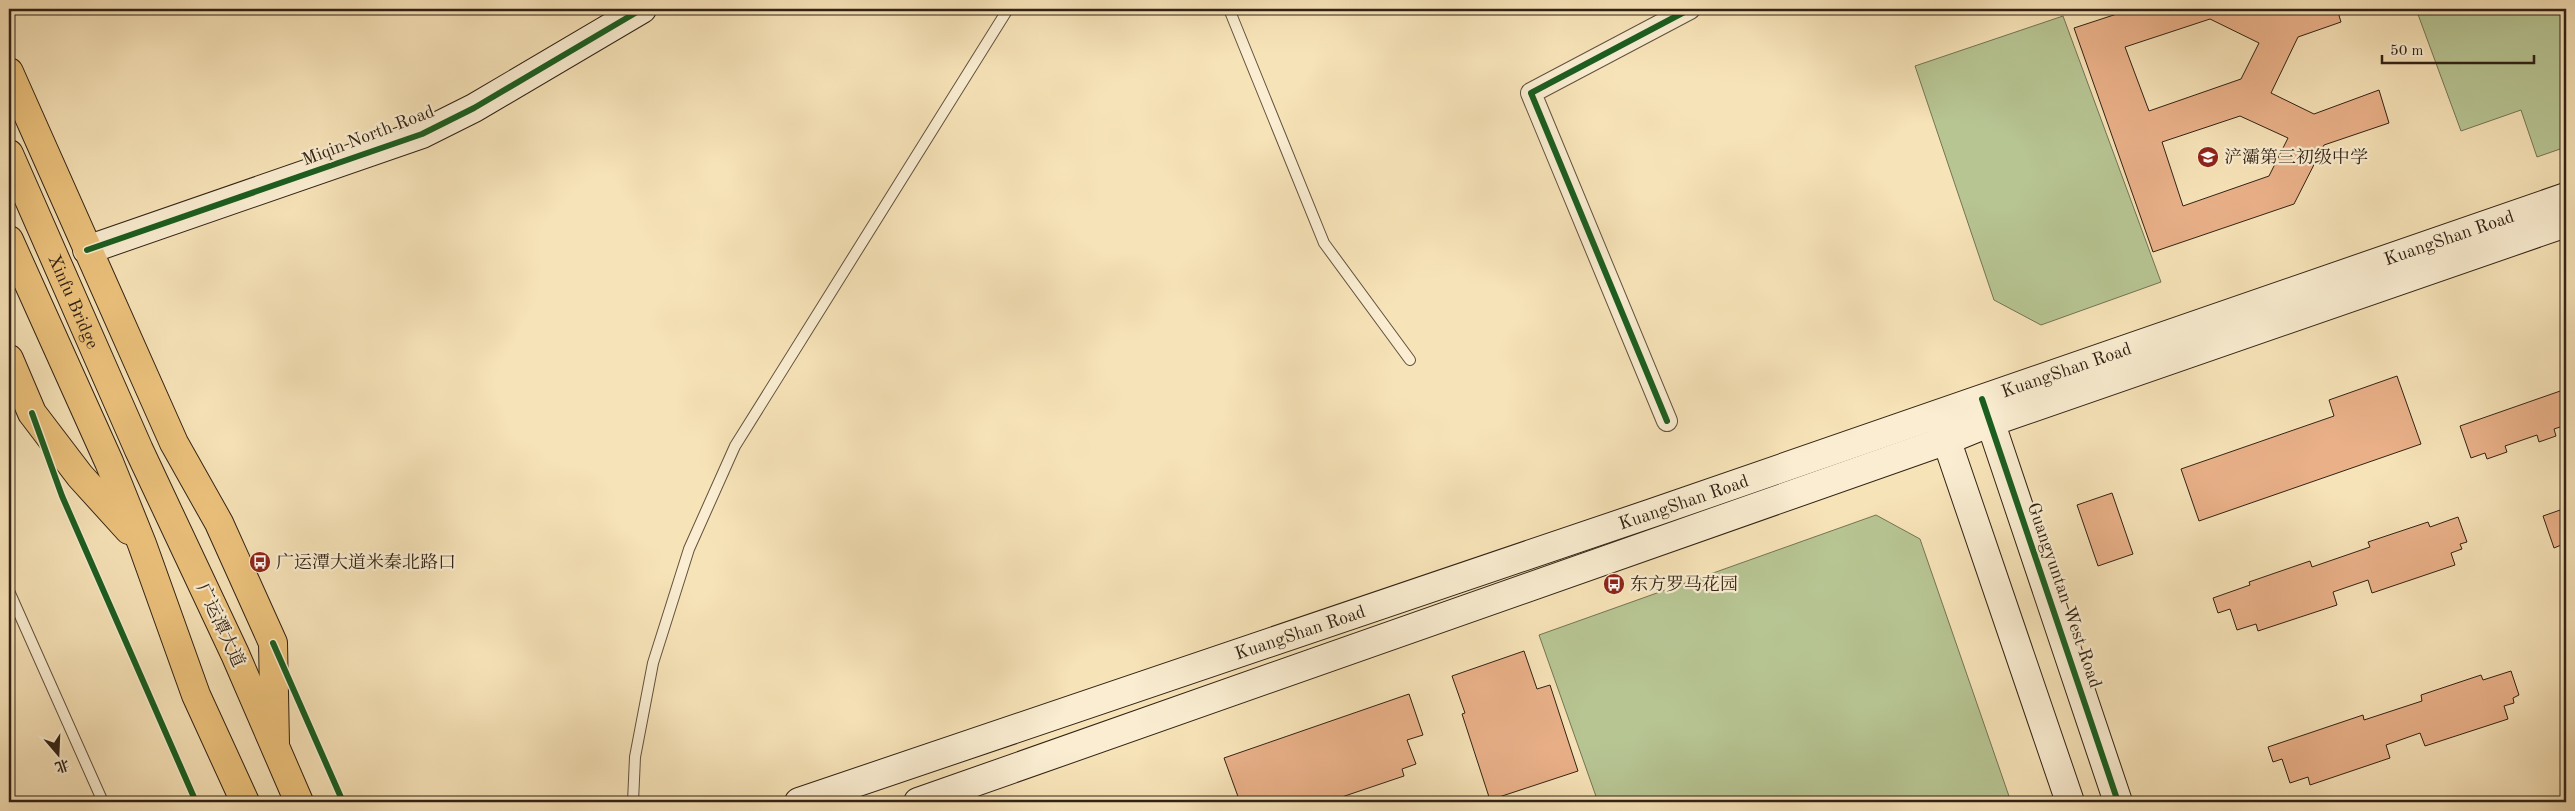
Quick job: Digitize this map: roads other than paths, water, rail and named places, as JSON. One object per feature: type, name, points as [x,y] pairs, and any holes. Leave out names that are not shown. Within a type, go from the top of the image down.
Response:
[{"type":"main road","name":"Miqin North Road","points":[[87,250],[422,134],[474,108],[642,9]]},
{"type":"main road","points":[[9,72],[174,443],[220,523],[273,643],[275,744]]},
{"type":"main road","name":"Xinfu Bridge","points":[[9,154],[139,450]]},
{"type":"main road","name":"KuangShan Road","points":[[918,802],[1947,440],[1987,410],[2566,196]]},
{"type":"main road","name":"KuangShan Road","points":[[799,802],[1652,513],[1936,413],[1987,410],[2566,223]]},
{"type":"main road","name":"Xinfu Bridge","points":[[9,240],[109,462],[142,544]]},
{"type":"main road","points":[[9,359],[32,413],[80,476],[142,544],[196,695],[245,802]]},
{"type":"main road","name":"Guangyuntan West Road","points":[[1987,410],[2118,802]]},
{"type":"main road","points":[[1936,413],[1947,440],[2070,802]]},
{"type":"main road","name":"广运潭大道","points":[[139,450],[275,744],[299,801]]},
{"type":"street","points":[[1667,421],[1531,93],[1690,9]]},
{"type":"lane","points":[[633,802],[635,757],[654,663],[689,549],[735,446],[1008,9]]},
{"type":"lane","points":[[1229,9],[1324,243],[1410,360]]},
{"type":"lane","points":[[9,591],[103,802]]},
{"type":"place","name":"浐灞第三初级中学","points":[[2208,157]]},
{"type":"place","name":"广运潭大道米秦北路口","points":[[260,562]]},
{"type":"place","name":"东方罗马花园","points":[[1614,584]]}]
